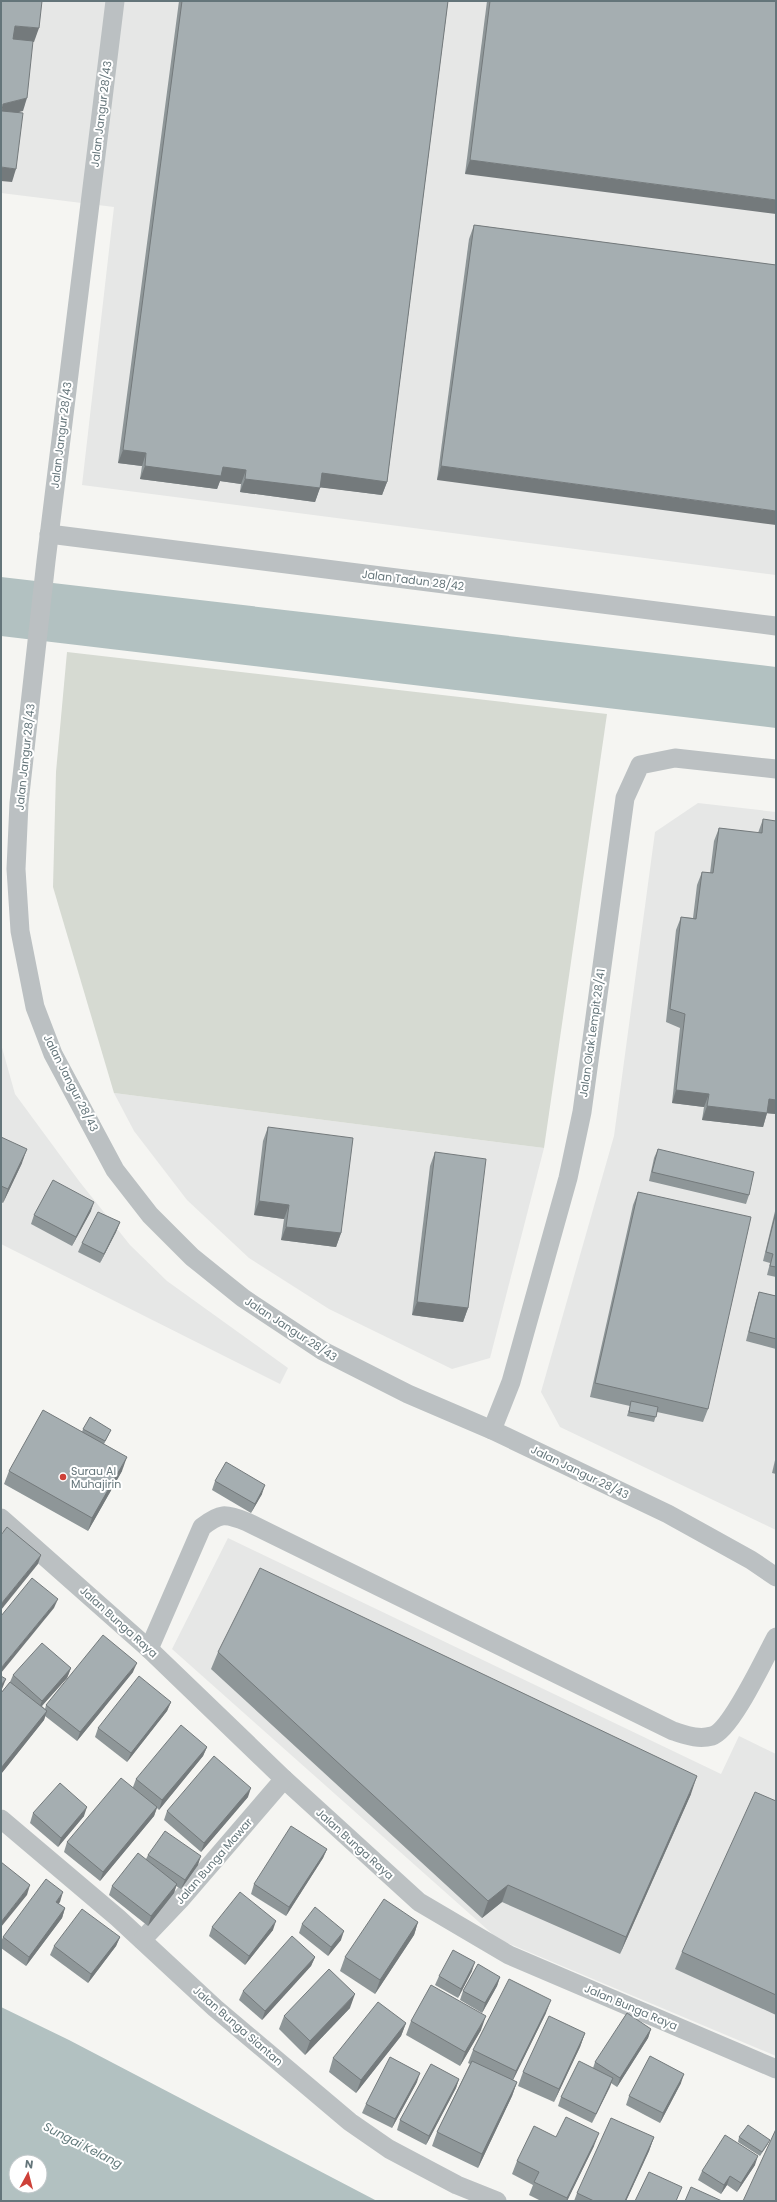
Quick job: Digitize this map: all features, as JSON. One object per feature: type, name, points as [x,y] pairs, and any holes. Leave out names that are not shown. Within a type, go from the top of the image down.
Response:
[{"type":"street","name":"Jalan Jangur 28/43","points":[[115,1],[49,534],[19,803],[16,869],[20,931],[35,1007],[53,1054],[115,1170],[150,1216],[192,1257],[243,1298],[323,1351],[408,1394],[492,1430],[668,1514],[751,1560],[776,1577]]},
{"type":"street","name":"Jalan Tadun 28/42","points":[[49,534],[776,626]]},
{"type":"street","name":"Jalan Olak Lempit 28/41","points":[[492,1430],[511,1382],[569,1171],[582,1112],[624,798],[640,765],[675,758],[776,770]]},
{"type":"street","points":[[149,1648],[202,1527],[216,1516],[231,1516],[247,1522],[673,1731],[696,1738],[714,1736],[731,1720],[776,1637]]},
{"type":"street","name":"Jalan Bunga Raya","points":[[1,1518],[149,1648],[284,1780],[419,1902],[509,1955],[776,2069]]},
{"type":"street","name":"Jalan Bunga Mawar","points":[[142,1940],[180,1900],[284,1780]]},
{"type":"street","name":"Jalan Bunga Siantan","points":[[1,1819],[142,1940],[215,2008],[350,2122],[389,2149],[457,2185],[497,2201]]},
{"type":"shaded area","points":[[1,1],[776,1],[776,575],[82,485],[114,207],[1,193]]},
{"type":"shaded area","points":[[67,652],[607,714],[544,1148],[114,1093],[53,887],[56,772]]},
{"type":"shaded area","points":[[698,803],[776,812],[776,1530],[560,1427],[541,1392],[614,1136],[655,832]]},
{"type":"shaded area","points":[[1,1044],[15,1094],[79,1181],[130,1245],[167,1281],[288,1368],[280,1384],[1,1244]]},
{"type":"shaded area","points":[[114,1093],[544,1148],[490,1358],[452,1369],[329,1309],[249,1258],[187,1200],[134,1131]]},
{"type":"shaded area","points":[[228,1538],[721,1774],[739,1736],[776,1754],[776,2056],[498,1939],[172,1649]]},
{"type":"water","points":[[1,577],[776,667],[776,728],[1,636]]},
{"type":"water","name":"Sungai Kelang","points":[[1,2007],[69,2040],[377,2201],[1,2201]]},
{"type":"building","points":[[1,1],[42,1],[39,28],[15,26],[13,39],[33,41],[27,98],[3,104],[2,111],[23,113],[16,169],[1,167]]},
{"type":"building","points":[[182,1],[448,1],[387,482],[322,473],[320,488],[245,479],[246,470],[223,467],[221,476],[145,466],[146,453],[123,450]]},
{"type":"building","points":[[490,1],[776,1],[776,200],[470,160]]},
{"type":"building","points":[[474,225],[776,265],[776,511],[441,466]]},
{"type":"building","points":[[763,819],[776,821],[776,1100],[769,1099],[767,1113],[707,1106],[709,1094],[676,1090],[685,1014],[670,1009],[681,917],[696,919],[702,872],[713,873],[719,828],[762,833]]},
{"type":"building","points":[[268,1127],[353,1138],[341,1233],[286,1227],[289,1205],[259,1201]]},
{"type":"building","points":[[1,1137],[27,1149],[8,1189],[1,1186]]},
{"type":"building","points":[[658,1149],[754,1172],[749,1195],[652,1172]]},
{"type":"building","points":[[435,1152],[486,1159],[468,1308],[417,1302]]},
{"type":"building","points":[[53,1180],[94,1202],[76,1237],[34,1215]]},
{"type":"building","points":[[638,1192],[751,1217],[708,1409],[595,1383]]},
{"type":"building","points":[[98,1212],[120,1222],[104,1254],[82,1243]]},
{"type":"building","points":[[776,1212],[776,1267],[770,1266],[773,1254],[766,1252]]},
{"type":"building","points":[[759,1292],[776,1296],[776,1339],[749,1332]]},
{"type":"building","points":[[631,1401],[658,1407],[656,1417],[629,1412]]},
{"type":"building","name":"Surau Al Muhajirin","points":[[43,1410],[127,1457],[92,1518],[9,1471]]},
{"type":"building","points":[[90,1417],[111,1430],[105,1441],[83,1429]]},
{"type":"building","points":[[226,1462],[265,1485],[255,1504],[215,1481]]},
{"type":"building","points":[[7,1527],[41,1555],[1,1604],[1,1535]]},
{"type":"building","points":[[260,1568],[697,1776],[626,1937],[508,1885],[488,1901],[218,1652]]},
{"type":"building","points":[[32,1578],[58,1599],[1,1668],[1,1616]]},
{"type":"building","points":[[103,1635],[137,1663],[80,1732],[46,1705]]},
{"type":"building","points":[[42,1643],[71,1668],[42,1701],[13,1675]]},
{"type":"building","points":[[1,1676],[6,1679],[1,1685]]},
{"type":"building","points":[[139,1676],[171,1702],[131,1753],[98,1728]]},
{"type":"building","points":[[10,1682],[47,1711],[1,1768],[1,1693]]},
{"type":"building","points":[[181,1725],[207,1747],[162,1800],[136,1779]]},
{"type":"building","points":[[214,1756],[251,1788],[204,1843],[167,1811]]},
{"type":"building","points":[[121,1778],[157,1807],[103,1872],[67,1842]]},
{"type":"building","points":[[60,1783],[87,1807],[61,1838],[33,1813]]},
{"type":"building","points":[[755,1792],[776,1801],[776,1995],[682,1952]]},
{"type":"building","points":[[291,1826],[327,1849],[289,1907],[254,1884]]},
{"type":"building","points":[[165,1831],[201,1856],[185,1880],[148,1855]]},
{"type":"building","points":[[138,1853],[177,1884],[151,1916],[112,1886]]},
{"type":"building","points":[[1,1862],[30,1885],[1,1922]]},
{"type":"building","points":[[46,1879],[63,1892],[56,1902],[65,1908],[29,1957],[3,1937]]},
{"type":"building","points":[[240,1892],[276,1921],[249,1956],[212,1927]]},
{"type":"building","points":[[384,1899],[418,1922],[380,1980],[345,1957]]},
{"type":"building","points":[[315,1907],[344,1931],[331,1947],[302,1924]]},
{"type":"building","points":[[82,1909],[120,1937],[91,1974],[54,1946]]},
{"type":"building","points":[[292,1936],[315,1957],[265,2011],[243,1991]]},
{"type":"building","points":[[453,1950],[475,1962],[461,1989],[439,1976]]},
{"type":"building","points":[[478,1964],[500,1977],[485,2003],[463,1991]]},
{"type":"building","points":[[329,1969],[355,1994],[310,2041],[284,2016]]},
{"type":"building","points":[[509,1979],[551,2000],[516,2071],[473,2050]]},
{"type":"building","points":[[431,1985],[486,2016],[465,2052],[411,2021]]},
{"type":"building","points":[[378,2002],[406,2023],[361,2080],[333,2058]]},
{"type":"building","points":[[627,2013],[651,2029],[620,2078],[595,2062]]},
{"type":"building","points":[[549,2016],[585,2033],[559,2089],[523,2072]]},
{"type":"building","points":[[650,2056],[684,2074],[663,2113],[629,2096]]},
{"type":"building","points":[[390,2057],[420,2073],[395,2119],[366,2104]]},
{"type":"building","points":[[472,2061],[517,2082],[482,2154],[437,2132]]},
{"type":"building","points":[[579,2061],[613,2078],[596,2114],[561,2097]]},
{"type":"building","points":[[431,2064],[459,2079],[429,2136],[400,2120]]},
{"type":"building","points":[[566,2117],[599,2133],[567,2198],[534,2182],[539,2172],[517,2161],[534,2126],[556,2137]]},
{"type":"building","points":[[611,2118],[654,2137],[625,2201],[594,2201],[577,2193]]},
{"type":"building","points":[[748,2125],[770,2140],[762,2152],[739,2137]]},
{"type":"building","points":[[776,2129],[776,2201],[743,2201]]},
{"type":"building","points":[[725,2135],[758,2156],[741,2183],[730,2176],[724,2185],[702,2171]]},
{"type":"building","points":[[649,2172],[682,2187],[676,2201],[635,2201]]},
{"type":"building","points":[[691,2187],[722,2201],[685,2201]]},
{"type":"place","name":"Surau Al Muhajirin","points":[[63,1477]]}]
